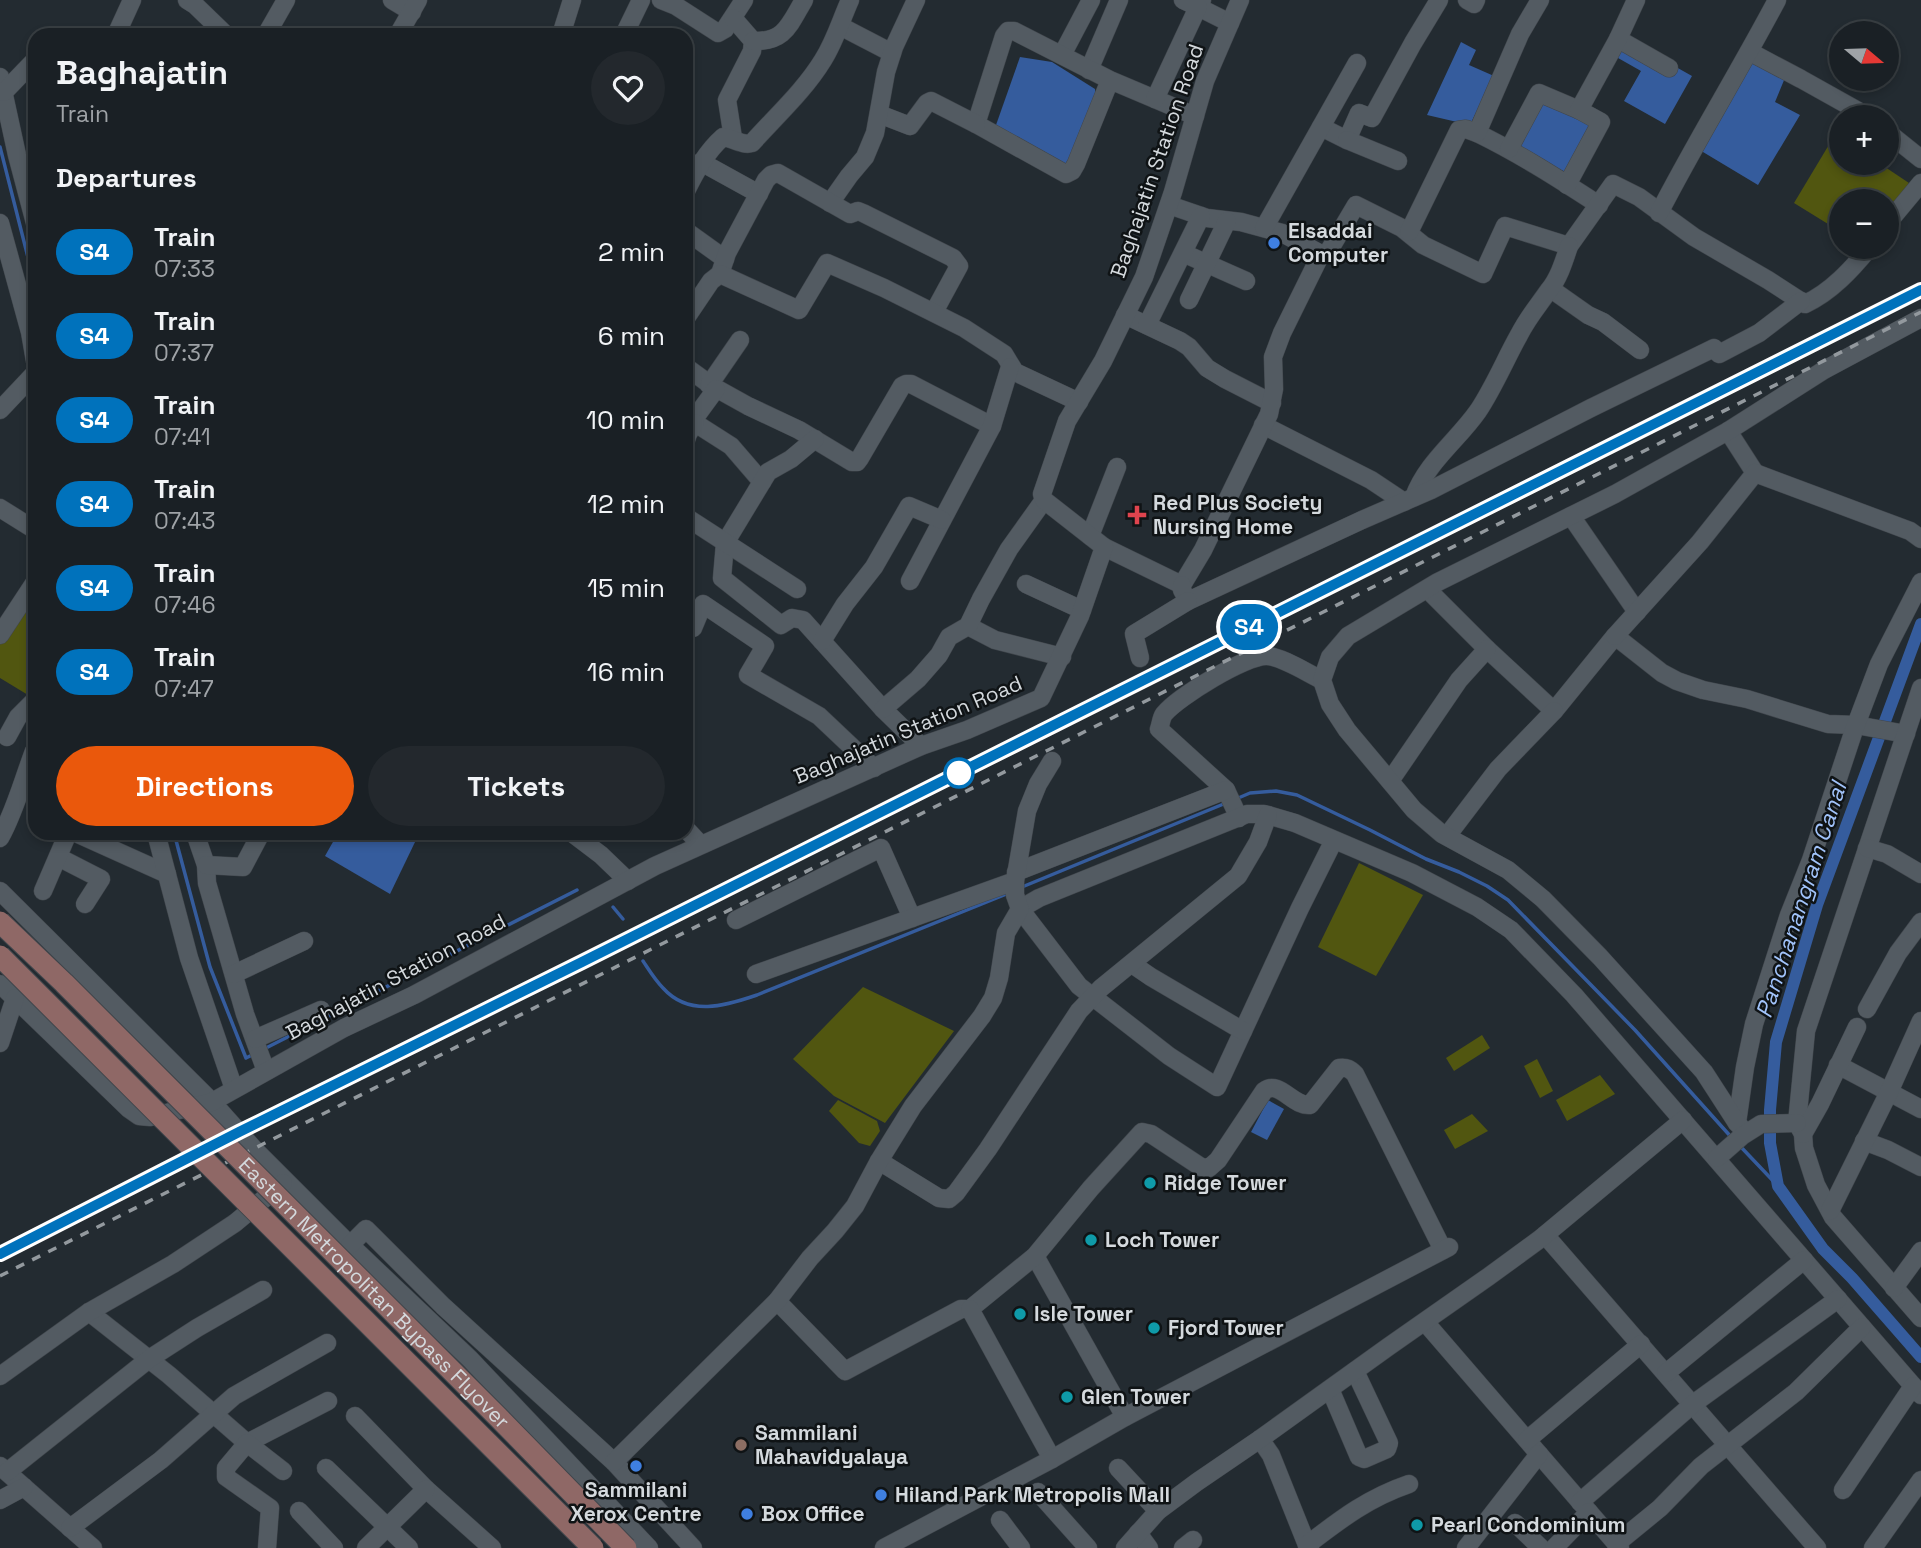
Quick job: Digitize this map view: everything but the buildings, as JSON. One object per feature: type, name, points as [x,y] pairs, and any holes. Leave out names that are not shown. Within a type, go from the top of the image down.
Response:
[{"type":"main road","name":"Eastern Metropolitan Bypass Flyover","points":[[0,922],[498,1417],[626,1548]]},
{"type":"main road","name":"Eastern Metropolitan Bypass Flyover","points":[[0,956],[593,1548]]},
{"type":"street","points":[[119,28],[132,0]]},
{"type":"street","points":[[187,0],[219,28]]},
{"type":"street","points":[[270,28],[286,0]]},
{"type":"street","points":[[391,0],[415,6],[402,28]]},
{"type":"street","points":[[563,28],[572,0]]},
{"type":"street","points":[[627,28],[641,0]]},
{"type":"street","points":[[661,0],[676,6],[718,33],[725,29],[744,0]]},
{"type":"street","points":[[753,41],[777,38],[787,28],[804,0]]},
{"type":"street","points":[[693,177],[701,162],[723,137],[745,144],[752,143],[810,79],[824,59],[850,0]]},
{"type":"street","points":[[830,204],[865,157],[875,133],[892,53],[916,0]]},
{"type":"street","points":[[1062,55],[1091,0]]},
{"type":"street","points":[[1089,70],[1119,0]]},
{"type":"street","name":"Baghajatin Station Road","points":[[1044,500],[1042,494],[1068,421],[1103,361],[1144,277],[1169,205],[1205,81],[1240,0]]},
{"type":"street","points":[[1347,140],[1359,113],[1372,118],[1439,0]]},
{"type":"street","points":[[1467,0],[1475,4],[1476,0]]},
{"type":"street","points":[[1477,134],[1520,34],[1540,0]]},
{"type":"street","points":[[1579,110],[1636,0]]},
{"type":"street","points":[[1658,213],[1777,0]]},
{"type":"street","points":[[1155,99],[1194,2],[1230,23]]},
{"type":"street","points":[[733,18],[753,41],[752,51],[727,100],[733,138]]},
{"type":"street","points":[[840,26],[892,53]]},
{"type":"street","points":[[976,124],[1004,36],[1009,31],[1014,31],[1110,80],[1195,116]]},
{"type":"street","points":[[1618,39],[1669,68]]},
{"type":"street","points":[[1750,52],[1848,105]]},
{"type":"street","points":[[1264,228],[1357,62]]},
{"type":"street","points":[[28,65],[2,85],[6,131],[17,155],[28,197]]},
{"type":"street","points":[[878,114],[910,126],[931,101],[1066,174],[1072,171],[1076,164],[1110,80]]},
{"type":"street","points":[[1508,149],[1539,93],[1601,122],[1567,185]]},
{"type":"street","points":[[1321,127],[1398,160]]},
{"type":"street","points":[[1409,232],[1459,130],[1466,129],[1508,149],[1599,205]]},
{"type":"street","points":[[1899,141],[1921,159]]},
{"type":"street","points":[[701,162],[759,194]]},
{"type":"street","points":[[693,308],[722,267],[766,180],[778,173],[850,214],[858,211],[863,213],[957,261],[959,266],[934,312]]},
{"type":"street","points":[[1409,500],[1440,454],[1477,412],[1497,379],[1518,335],[1551,289],[1569,246],[1612,184],[1639,197],[1694,237],[1768,279],[1805,304],[1821,296],[1860,259]]},
{"type":"street","points":[[1899,212],[1919,191]]},
{"type":"street","points":[[1169,205],[1201,216],[1241,222],[1282,233],[1321,254],[1327,254],[1334,245],[1356,205],[1409,232],[1423,245],[1483,274],[1505,226],[1569,246]]},
{"type":"street","points":[[1147,325],[1201,216]]},
{"type":"street","points":[[1189,300],[1227,221]]},
{"type":"street","points":[[0,223],[28,325]]},
{"type":"street","points":[[693,238],[722,267],[799,310],[827,263],[852,273],[964,328],[1004,354],[1015,372],[1079,402]]},
{"type":"street","points":[[1183,253],[1246,281]]},
{"type":"street","points":[[1185,593],[1269,414],[1274,389],[1273,357],[1282,332],[1321,254]]},
{"type":"street","points":[[1551,289],[1588,315],[1603,322],[1640,350]]},
{"type":"street","points":[[1140,658],[1134,634],[1185,593],[1409,500],[1714,348],[1719,354],[1759,333],[1801,301]]},
{"type":"street","points":[[1125,315],[1180,341],[1189,347],[1207,368],[1272,403]]},
{"type":"street","points":[[1317,677],[1348,636],[1427,589],[1571,516],[1728,431],[1824,370],[1921,318]]},
{"type":"street","points":[[693,426],[740,340]]},
{"type":"street","points":[[910,581],[992,426],[1010,367]]},
{"type":"street","points":[[693,372],[713,386],[815,439],[852,462],[856,462],[902,386],[906,384],[911,384],[992,426]]},
{"type":"street","points":[[0,410],[28,380]]},
{"type":"street","points":[[695,423],[730,446],[762,482]]},
{"type":"street","points":[[1263,425],[1409,500]]},
{"type":"street","points":[[1728,431],[1755,473],[1910,531],[1921,539]]},
{"type":"street","points":[[693,626],[703,604],[722,578],[725,543],[768,472],[791,459],[815,439]]},
{"type":"street","name":"Baghajatin Station Road","points":[[15,998],[139,1116],[150,1117],[212,1102],[234,1089],[260,1053],[344,1028],[414,995],[569,911],[701,844],[921,746],[1029,711],[1041,698],[1082,610],[1117,467]]},
{"type":"street","points":[[1447,836],[1499,769],[1700,542],[1755,473]]},
{"type":"street","points":[[883,709],[918,679],[939,655],[949,637],[968,626],[1009,549],[1044,500],[1097,542],[1185,593]]},
{"type":"street","points":[[822,641],[845,604],[874,567],[909,506],[942,520]]},
{"type":"street","points":[[0,508],[28,526]]},
{"type":"street","points":[[1571,516],[1637,612]]},
{"type":"street","points":[[693,522],[797,589]]},
{"type":"street","points":[[722,578],[780,625]]},
{"type":"street","points":[[1747,1129],[1745,1067],[1754,1024],[1856,725],[1880,664],[1921,582]]},
{"type":"street","points":[[1026,584],[1082,610]]},
{"type":"street","points":[[1427,589],[1554,710]]},
{"type":"street","points":[[0,635],[28,593]]},
{"type":"street","points":[[703,604],[765,646]]},
{"type":"street","points":[[874,768],[819,716],[748,675],[780,625],[792,618],[803,620],[883,709],[921,746]]},
{"type":"street","points":[[968,626],[995,640],[1062,657]]},
{"type":"street","points":[[1615,636],[1662,673],[1703,690],[1747,699],[1828,724],[1856,725],[1906,734]]},
{"type":"street","points":[[1390,781],[1459,680],[1487,649]]},
{"type":"street","points":[[1237,814],[1226,790],[1159,729],[1162,716],[1200,687],[1254,658],[1274,657],[1317,677],[1347,730],[1414,810],[1447,836],[1508,870],[1543,899],[1601,957],[1704,1072],[1747,1129]]},
{"type":"street","points":[[1921,688],[1806,1031],[1796,1127],[1816,1185],[1833,1217],[1921,1318]]},
{"type":"street","points":[[28,707],[4,735],[28,748]]},
{"type":"street","points":[[614,1462],[777,1301],[835,1231],[855,1206],[913,1106],[982,1016],[993,998],[999,978],[1027,811],[1038,783],[1052,761]]},
{"type":"street","points":[[0,838],[10,819],[28,766]]},
{"type":"street","points":[[756,974],[912,918],[1016,889],[1226,790]]},
{"type":"street","points":[[1016,889],[1039,898],[1237,814],[1268,815],[1296,823],[1412,873],[1477,907],[1511,930],[1574,995],[1683,1120],[1721,1154],[1804,1260],[1917,1390],[1843,1490]]},
{"type":"street","points":[[879,1161],[939,1198],[949,1199],[956,1193],[1079,1011],[1238,876],[1258,842],[1268,815]]},
{"type":"street","points":[[693,836],[701,844]]},
{"type":"street","points":[[43,891],[65,840]]},
{"type":"street","points":[[92,840],[167,874]]},
{"type":"street","points":[[158,840],[189,958],[234,1089]]},
{"type":"street","points":[[197,840],[206,865],[207,883],[260,1053],[321,1010]]},
{"type":"street","points":[[206,865],[243,867],[257,840]]},
{"type":"street","points":[[581,840],[628,881]]},
{"type":"street","points":[[1016,889],[1074,980],[1169,1056],[1217,1087],[1334,840]]},
{"type":"street","points":[[736,920],[881,848],[912,918]]},
{"type":"street","points":[[1867,848],[1886,854],[1921,874]]},
{"type":"street","points":[[58,858],[101,878],[85,904]]},
{"type":"street","points":[[0,891],[212,1102],[254,1149],[350,1245],[470,1359],[649,1548]]},
{"type":"street","points":[[1867,1009],[1898,953],[1921,922]]},
{"type":"street","points":[[234,974],[304,941]]},
{"type":"street","points":[[1132,964],[1151,978],[1243,1031]]},
{"type":"street","points":[[0,984],[15,998],[0,1043]]},
{"type":"street","points":[[1830,1211],[1921,1021]]},
{"type":"street","points":[[1721,1154],[1747,1129],[1796,1127],[1820,1104],[1857,1027]]},
{"type":"street","points":[[1838,1065],[1921,1109]]},
{"type":"street","points":[[777,1301],[845,1371],[961,1309],[970,1309],[1035,1256],[1142,1132],[1151,1134],[1201,1167],[1209,1168],[1269,1087],[1275,1087],[1303,1106],[1310,1105],[1339,1068],[1350,1069],[1355,1074],[1446,1248],[884,1548]]},
{"type":"street","points":[[1125,1548],[1158,1511],[1545,1235],[1683,1120]]},
{"type":"street","points":[[1864,1141],[1921,1167]]},
{"type":"street","points":[[0,1376],[89,1312],[173,1264],[235,1223],[286,1181]]},
{"type":"street","points":[[350,1245],[366,1229],[443,1306],[614,1462],[693,1548]]},
{"type":"street","points":[[1545,1235],[1817,1548]]},
{"type":"street","points":[[1894,1288],[1921,1251]]},
{"type":"street","points":[[1035,1256],[1125,1417]]},
{"type":"street","points":[[1666,1373],[1804,1260]]},
{"type":"street","points":[[90,1547],[4,1469],[149,1359],[263,1290]]},
{"type":"street","points":[[1554,1548],[1585,1507],[1693,1404],[1838,1299]]},
{"type":"street","points":[[970,1309],[1052,1459]]},
{"type":"street","points":[[89,1312],[283,1471]]},
{"type":"street","points":[[1425,1322],[1618,1546],[1660,1508],[1700,1466],[1796,1392],[1862,1327]]},
{"type":"street","points":[[70,1528],[161,1460],[234,1396],[327,1343]]},
{"type":"street","points":[[1527,1440],[1641,1344]]},
{"type":"street","points":[[1329,1389],[1359,1457],[1364,1459],[1387,1449],[1389,1443],[1355,1371]]},
{"type":"street","points":[[267,1548],[270,1507],[226,1477],[226,1468],[247,1443],[328,1401]]},
{"type":"street","points":[[355,1416],[426,1489],[492,1548]]},
{"type":"street","points":[[1260,1439],[1271,1455],[1309,1547],[1363,1504],[1384,1492],[1409,1484]]},
{"type":"street","points":[[1466,1548],[1539,1454]]},
{"type":"street","points":[[326,1468],[409,1548]]},
{"type":"street","points":[[1118,1468],[1158,1511]]},
{"type":"street","points":[[1873,1548],[1921,1480]]},
{"type":"street","points":[[0,1500],[24,1487]]},
{"type":"street","points":[[366,1548],[426,1489]]},
{"type":"street","points":[[1038,1492],[1088,1548]]},
{"type":"street","points":[[299,1511],[334,1548]]},
{"type":"street","points":[[1000,1520],[1021,1548]]},
{"type":"street","points":[[1515,1523],[1541,1548]]},
{"type":"street","points":[[1138,1533],[1149,1548]]},
{"type":"green space","points":[[1829,145],[1829,175],[1897,175],[1909,183],[1899,196],[1899,189],[1829,189],[1829,225],[1794,203]]},
{"type":"green space","points":[[28,594],[28,695],[0,678],[0,640]]},
{"type":"green space","points":[[1359,863],[1423,895],[1376,976],[1318,947]]},
{"type":"green space","points":[[863,987],[954,1031],[885,1123],[834,1096],[793,1059]]},
{"type":"green space","points":[[1482,1035],[1490,1048],[1454,1071],[1446,1058]]},
{"type":"green space","points":[[1537,1059],[1553,1091],[1540,1098],[1524,1066]]},
{"type":"green space","points":[[1600,1075],[1615,1094],[1567,1121],[1556,1100]]},
{"type":"green space","points":[[838,1100],[877,1121],[880,1131],[870,1146],[859,1143],[829,1111]]},
{"type":"green space","points":[[1472,1114],[1488,1131],[1455,1149],[1444,1130]]},
{"type":"water","points":[[1621,36],[1692,76],[1665,124],[1624,101],[1641,71],[1611,54]]},
{"type":"water","points":[[1461,42],[1476,50],[1469,65],[1494,76],[1470,125],[1427,115]]},
{"type":"water","points":[[1754,54],[1787,73],[1775,102],[1800,115],[1758,185],[1698,149]]},
{"type":"water","points":[[1020,57],[1052,62],[1095,89],[1097,109],[1067,171],[996,125]]},
{"type":"water","points":[[1539,97],[1591,125],[1565,172],[1513,144]]},
{"type":"water","points":[[334,840],[416,840],[390,894],[325,856]]},
{"type":"water","points":[[1268,1100],[1284,1109],[1267,1140],[1251,1132]]},
{"type":"waterway","points":[[0,147],[28,257]]},
{"type":"waterway","name":"Panchanangram Canal","points":[[1921,624],[1817,905],[1776,1042],[1770,1110],[1770,1143],[1778,1186],[1823,1249],[1921,1357]]},
{"type":"waterway","points":[[1236,799],[1250,793],[1276,791],[1297,795],[1426,859],[1459,872],[1508,900],[1635,1030],[1732,1138]]},
{"type":"waterway","points":[[1022,887],[1226,803]]},
{"type":"waterway","points":[[176,840],[210,967],[246,1058],[254,1054]]},
{"type":"waterway","points":[[264,1049],[577,890]]},
{"type":"waterway","points":[[643,961],[657,982],[684,1003],[696,1006],[732,1003],[1009,893]]},
{"type":"waterway","points":[[613,907],[623,919]]},
{"type":"waterway","points":[[1740,1146],[1778,1186]]},
{"type":"railway","points":[[0,1254],[1921,290]]},
{"type":"railway","points":[[0,1276],[1921,312]]},
{"type":"train","name":"S4","points":[[0,1254],[1921,290]]},
{"type":"place","name":"Elsaddai Computer","points":[[1274,243]]},
{"type":"place","name":"Red Plus Society Nursing Home","points":[[1137,515]]},
{"type":"place","name":"Ridge Tower","points":[[1150,1183]]},
{"type":"place","name":"Loch Tower","points":[[1091,1240]]},
{"type":"place","name":"Isle Tower","points":[[1020,1314]]},
{"type":"place","name":"Fjord Tower","points":[[1154,1328]]},
{"type":"place","name":"Glen Tower","points":[[1067,1397]]},
{"type":"place","name":"Sammilani Mahavidyalaya","points":[[741,1445]]},
{"type":"place","name":"Sammilani Xerox Centre","points":[[636,1466]]},
{"type":"place","name":"Hiland Park Metropolis Mall","points":[[881,1495]]},
{"type":"place","name":"Box Office","points":[[747,1514]]},
{"type":"place","name":"Pearl Condominium","points":[[1417,1525]]}]
